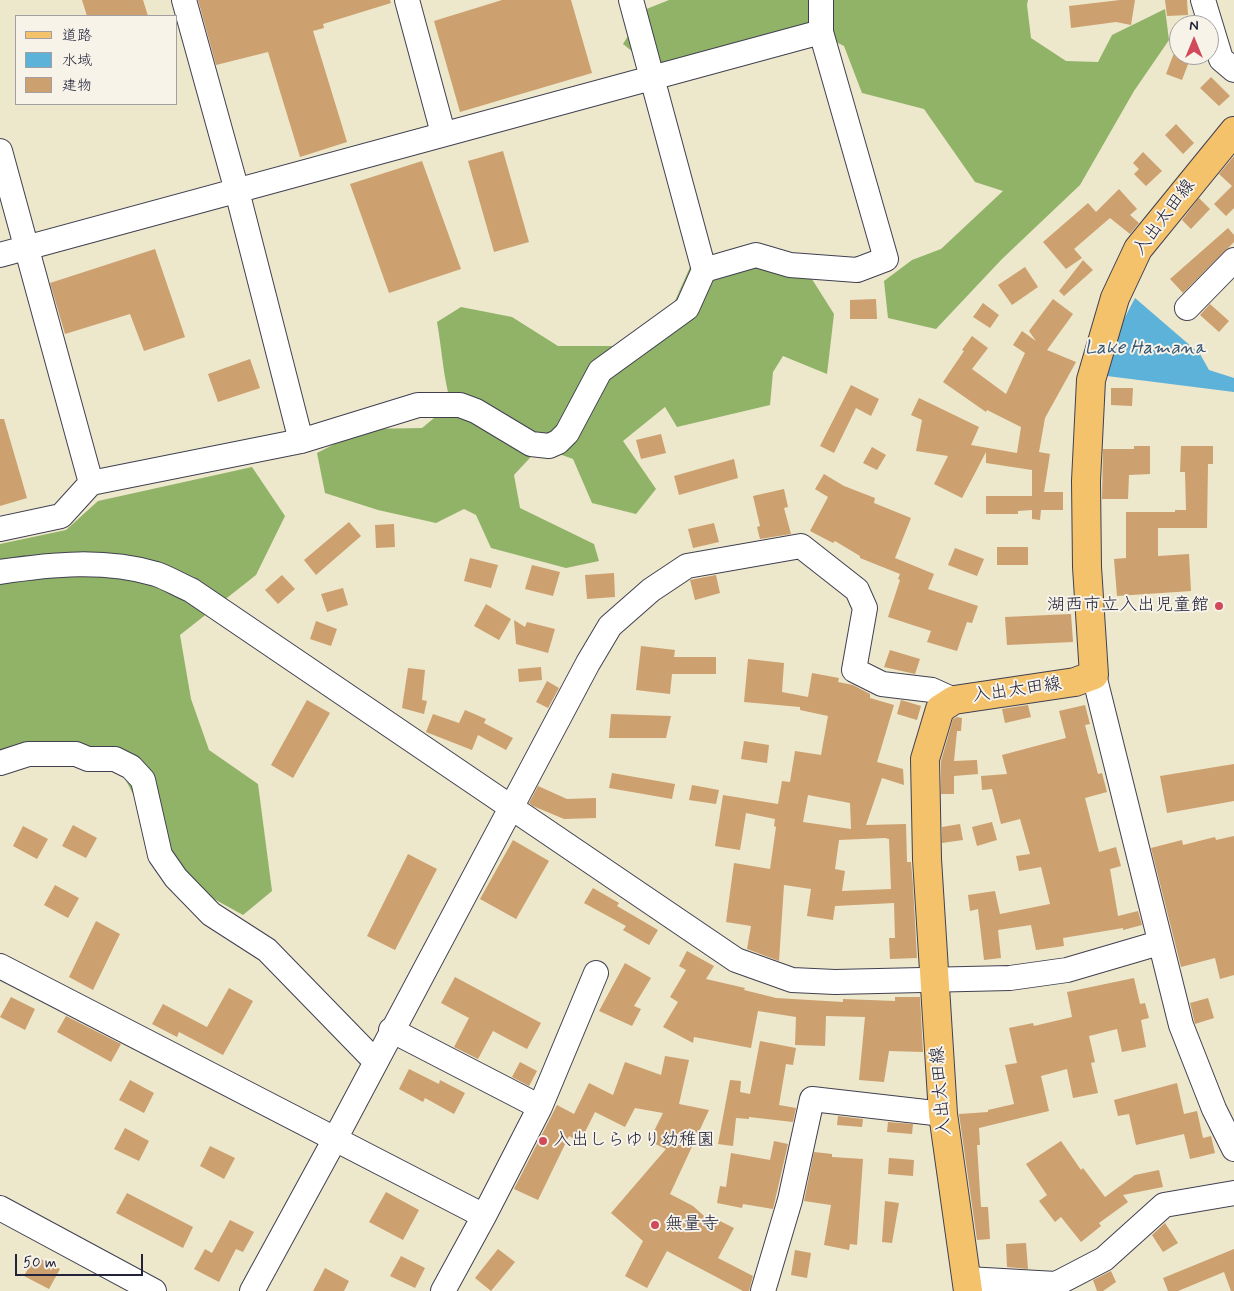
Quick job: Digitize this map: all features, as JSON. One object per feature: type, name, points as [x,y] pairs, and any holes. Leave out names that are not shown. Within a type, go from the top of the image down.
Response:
[{"type":"main road","name":"入出太田線","points":[[967,1285],[942,1114],[927,859],[925,760],[940,709],[954,700],[1075,682],[1094,675],[1087,567],[1086,481],[1091,380],[1115,298],[1138,250],[1230,142]]},
{"type":"street","points":[[184,0],[237,191],[301,441]]},
{"type":"street","points":[[407,0],[443,133]]},
{"type":"street","points":[[0,530],[61,516],[91,483],[301,441],[418,405],[451,404],[476,411],[532,444],[549,446],[558,442],[566,433],[600,371],[687,308],[704,270],[631,0]]},
{"type":"street","points":[[704,270],[756,255],[790,265],[857,270],[886,259],[821,32],[821,0]]},
{"type":"street","points":[[1203,0],[1221,59],[1234,70]]},
{"type":"street","points":[[0,255],[443,133],[821,32]]},
{"type":"street","points":[[0,151],[25,248],[91,483]]},
{"type":"street","points":[[1187,308],[1234,260]]},
{"type":"street","points":[[252,1291],[564,706],[610,626],[651,590],[687,566],[801,546],[857,590],[863,598],[865,608],[854,670],[882,684],[932,690],[954,700]]},
{"type":"street","points":[[0,572],[66,564],[116,565],[158,574],[190,590],[240,622],[510,808],[736,960],[792,980],[835,982],[1010,978],[1067,970],[1159,943]]},
{"type":"street","points":[[1094,675],[1159,943],[1181,1025],[1214,1108],[1234,1149]]},
{"type":"street","points":[[0,763],[28,754],[76,754],[88,759],[116,759],[131,767],[143,780],[160,855],[176,878],[211,914],[267,950],[375,1061]]},
{"type":"street","points":[[0,968],[484,1216]]},
{"type":"street","points":[[443,1291],[540,1107],[596,973]]},
{"type":"street","points":[[391,1030],[540,1107]]},
{"type":"street","points":[[763,1291],[790,1200],[812,1099],[942,1114]]},
{"type":"street","points":[[967,1285],[1056,1284],[1104,1259],[1164,1204],[1234,1194]]},
{"type":"street","points":[[0,1208],[154,1291]]},
{"type":"green space","points":[[669,0],[1028,0],[1031,38],[1066,61],[1098,62],[1112,35],[1165,9],[1169,40],[1134,91],[1080,185],[1002,259],[936,329],[888,318],[884,281],[912,260],[941,249],[1003,191],[975,182],[924,109],[862,93],[844,46],[804,26],[656,71],[623,44],[644,10]]},
{"type":"green space","points":[[759,264],[810,276],[834,314],[827,374],[783,356],[773,372],[770,405],[677,427],[665,407],[623,441],[656,489],[636,514],[592,503],[573,459],[540,447],[514,475],[520,508],[594,544],[599,561],[566,568],[491,548],[476,515],[464,509],[436,523],[378,510],[325,493],[317,453],[364,429],[422,428],[451,404],[444,373],[437,322],[461,307],[512,317],[558,346],[614,346],[654,332],[670,312],[690,267],[728,271]]},
{"type":"green space","points":[[252,467],[285,516],[256,575],[180,635],[191,699],[209,750],[258,784],[272,891],[243,915],[176,878],[115,759],[57,754],[0,771],[0,544],[66,530],[98,501]]},
{"type":"water","name":"Lake Hamana","points":[[1135,298],[1200,354],[1209,370],[1234,378],[1234,392],[1107,376],[1110,346]]},
{"type":"building","points":[[82,0],[143,0],[148,15],[87,15]]},
{"type":"building","points":[[198,0],[390,0],[391,3],[323,24],[324,28],[313,31],[347,142],[300,157],[268,52],[216,65]]},
{"type":"building","points":[[502,0],[571,0],[592,73],[460,112],[434,21]]},
{"type":"building","points":[[1135,0],[1131,25],[1116,22],[1071,28],[1069,6]]},
{"type":"building","points":[[1165,0],[1187,0],[1188,15],[1167,16]]},
{"type":"building","points":[[1169,65],[1188,65],[1182,80],[1166,74]]},
{"type":"building","points":[[1211,77],[1230,96],[1219,106],[1200,88]]},
{"type":"building","points":[[1176,124],[1194,143],[1183,154],[1165,135]]},
{"type":"building","points":[[503,151],[529,242],[494,252],[468,161]]},
{"type":"building","points":[[1143,152],[1162,171],[1146,186],[1134,174],[1139,169],[1133,163]]},
{"type":"building","points":[[1234,156],[1234,208],[1226,216],[1214,204],[1232,186],[1219,174]]},
{"type":"building","points":[[422,161],[461,269],[389,293],[350,184]]},
{"type":"building","points":[[1119,189],[1137,209],[1130,215],[1139,223],[1130,234],[1110,218],[1074,249],[1082,258],[1066,269],[1043,242],[1088,203],[1096,212]]},
{"type":"building","points":[[1199,198],[1210,209],[1191,229],[1182,220]]},
{"type":"building","points":[[1228,228],[1234,235],[1234,242],[1183,293],[1170,279]]},
{"type":"building","points":[[155,249],[185,337],[144,351],[130,314],[65,334],[50,283]]},
{"type":"building","points":[[1083,260],[1093,270],[1064,296],[1059,291]]},
{"type":"building","points":[[1025,267],[1038,287],[1012,305],[998,285]]},
{"type":"building","points":[[876,299],[877,319],[850,319],[850,300]]},
{"type":"building","points":[[1053,299],[1073,314],[1047,350],[1076,362],[1045,418],[1039,452],[1050,454],[1044,492],[1063,492],[1063,510],[1041,510],[1040,520],[1032,519],[1032,510],[1018,511],[1018,514],[986,514],[986,496],[1032,496],[1032,470],[986,463],[986,452],[962,498],[934,484],[948,456],[916,451],[922,420],[911,415],[919,398],[979,427],[971,445],[1017,453],[1021,427],[987,410],[986,412],[943,382],[972,336],[988,348],[972,369],[1006,394],[1025,353],[1013,345],[1022,331],[1036,341],[1029,331]]},
{"type":"building","points":[[983,303],[999,315],[990,328],[973,317]]},
{"type":"building","points":[[1210,304],[1229,321],[1219,332],[1200,315]]},
{"type":"building","points":[[250,359],[260,388],[218,402],[208,374]]},
{"type":"building","points":[[851,385],[879,399],[871,416],[856,408],[834,453],[820,446]]},
{"type":"building","points":[[1111,388],[1133,388],[1132,406],[1111,405]]},
{"type":"building","points":[[0,419],[4,419],[27,498],[0,506]]},
{"type":"building","points":[[661,434],[666,453],[641,459],[636,440]]},
{"type":"building","points":[[1134,446],[1150,446],[1150,474],[1129,475],[1128,499],[1102,499],[1103,449],[1134,449]]},
{"type":"building","points":[[1181,446],[1213,446],[1213,464],[1208,464],[1207,528],[1158,528],[1158,556],[1189,554],[1191,591],[1117,596],[1114,559],[1126,558],[1126,512],[1175,512],[1175,510],[1186,510],[1185,472],[1180,472]]},
{"type":"building","points":[[872,447],[886,455],[877,470],[863,463]]},
{"type":"building","points":[[734,459],[738,478],[679,495],[674,476]]},
{"type":"building","points":[[824,474],[844,486],[875,498],[874,503],[911,518],[895,558],[934,574],[928,589],[978,606],[972,623],[967,622],[957,651],[927,642],[931,631],[888,617],[900,580],[898,579],[900,574],[860,558],[860,556],[835,541],[833,543],[810,531],[828,497],[815,489]]},
{"type":"building","points":[[784,489],[788,507],[784,508],[791,534],[760,539],[757,527],[760,526],[753,496]]},
{"type":"building","points":[[349,522],[361,536],[316,575],[304,560]]},
{"type":"building","points":[[714,523],[719,542],[693,548],[688,529]]},
{"type":"building","points":[[394,524],[395,547],[376,548],[375,525]]},
{"type":"building","points":[[997,547],[1028,547],[1028,565],[997,565]]},
{"type":"building","points":[[955,548],[984,559],[977,576],[948,565]]},
{"type":"building","points":[[470,558],[498,565],[491,588],[464,581]]},
{"type":"building","points":[[532,565],[560,572],[553,596],[525,589]]},
{"type":"building","points":[[614,573],[615,597],[587,599],[585,575]]},
{"type":"building","points":[[282,575],[295,589],[278,604],[265,590]]},
{"type":"building","points":[[716,575],[720,593],[695,600],[690,580]]},
{"type":"building","points":[[343,588],[348,605],[327,612],[321,594]]},
{"type":"building","points":[[486,604],[511,619],[499,640],[474,626]]},
{"type":"building","points":[[1071,614],[1073,642],[1007,645],[1005,617]]},
{"type":"building","points":[[514,620],[525,627],[527,622],[555,629],[548,653],[516,644]]},
{"type":"building","points":[[316,621],[337,629],[331,646],[310,639]]},
{"type":"building","points":[[641,646],[675,650],[674,657],[716,657],[716,674],[672,674],[670,694],[636,690]]},
{"type":"building","points":[[890,650],[920,659],[915,674],[884,667]]},
{"type":"building","points":[[748,659],[784,663],[782,692],[808,697],[812,673],[839,678],[838,682],[853,685],[870,694],[870,698],[894,705],[877,762],[903,769],[904,785],[882,778],[866,825],[906,824],[907,862],[911,862],[917,958],[890,959],[889,938],[895,938],[894,903],[835,906],[833,920],[807,916],[811,889],[784,885],[779,961],[747,949],[751,926],[726,922],[734,863],[770,869],[776,827],[774,826],[775,819],[746,813],[740,850],[715,846],[723,795],[778,804],[782,781],[790,782],[795,751],[821,755],[828,716],[800,710],[800,707],[744,702]],"holes":[[[808,795],[850,803],[851,829],[803,822]],[[889,839],[891,889],[842,891],[845,871],[835,869],[839,840]]]},
{"type":"building","points":[[541,667],[542,680],[519,682],[518,669]]},
{"type":"building","points":[[408,668],[425,670],[422,700],[427,701],[424,714],[402,708]]},
{"type":"building","points":[[547,681],[559,688],[548,708],[536,702]]},
{"type":"building","points":[[307,700],[330,713],[293,778],[271,765]]},
{"type":"building","points":[[901,700],[921,706],[917,720],[897,714]]},
{"type":"building","points":[[1028,705],[1031,717],[1005,723],[1002,709]]},
{"type":"building","points":[[1085,705],[1090,724],[1085,725],[1098,774],[1102,773],[1107,792],[1085,798],[1099,852],[1116,847],[1121,866],[1110,869],[1118,916],[1138,911],[1142,925],[1123,930],[1123,928],[1063,938],[1064,946],[1036,950],[1031,925],[998,930],[1001,958],[984,960],[978,909],[970,911],[968,895],[995,891],[1000,914],[1050,904],[1041,867],[1019,871],[1016,856],[1030,854],[1020,819],[1001,824],[992,789],[982,790],[981,776],[1007,774],[1002,755],[1066,738],[1059,711]]},
{"type":"building","points":[[465,710],[486,719],[484,723],[513,738],[506,750],[478,735],[472,750],[426,732],[433,714],[459,723]]},
{"type":"building","points":[[611,714],[671,716],[666,738],[609,738]]},
{"type":"building","points":[[957,717],[962,718],[961,731],[957,731],[954,761],[977,760],[978,774],[954,776],[954,794],[941,794],[941,761],[953,719]]},
{"type":"building","points":[[744,741],[769,745],[767,763],[741,759]]},
{"type":"building","points":[[1234,764],[1234,801],[1167,813],[1160,776]]},
{"type":"building","points":[[612,773],[675,784],[672,799],[609,788]]},
{"type":"building","points":[[692,785],[719,790],[716,804],[689,800]]},
{"type":"building","points":[[538,786],[567,799],[596,798],[596,818],[564,819],[533,806],[529,803]]},
{"type":"building","points":[[992,822],[997,840],[977,846],[972,827]]},
{"type":"building","points":[[960,824],[963,840],[942,843],[942,827]]},
{"type":"building","points":[[73,825],[97,838],[86,858],[62,846]]},
{"type":"building","points":[[23,826],[48,839],[37,859],[13,846]]},
{"type":"building","points":[[1234,836],[1234,975],[1220,979],[1215,958],[1181,967],[1151,848],[1182,840],[1183,845],[1215,837],[1216,840]]},
{"type":"building","points":[[513,840],[549,861],[516,919],[480,899]]},
{"type":"building","points":[[408,854],[437,869],[395,950],[367,936]]},
{"type":"building","points":[[55,885],[79,898],[68,918],[44,905]]},
{"type":"building","points":[[593,888],[619,903],[617,906],[658,930],[649,945],[623,930],[626,926],[584,903]]},
{"type":"building","points":[[96,921],[120,934],[93,990],[69,977]]},
{"type":"building","points":[[687,951],[714,966],[706,979],[745,988],[744,990],[776,998],[843,1002],[843,999],[895,1001],[895,997],[920,997],[923,1052],[889,1051],[884,1082],[859,1080],[865,1017],[826,1016],[825,1046],[795,1045],[796,1017],[758,1011],[751,1048],[694,1037],[693,1043],[663,1027],[678,1002],[670,997],[686,970],[679,966]]},
{"type":"building","points":[[625,963],[651,978],[634,1006],[641,1009],[632,1026],[599,1011]]},
{"type":"building","points":[[455,977],[541,1023],[527,1049],[493,1031],[478,1059],[454,1047],[469,1018],[441,1003]]},
{"type":"building","points":[[1134,978],[1140,1004],[1145,1003],[1149,1018],[1141,1020],[1146,1047],[1122,1052],[1117,1029],[1089,1036],[1095,1062],[1091,1063],[1098,1093],[1073,1098],[1067,1069],[1041,1076],[1049,1111],[979,1128],[980,1145],[977,1145],[981,1207],[988,1207],[990,1239],[977,1240],[959,1114],[988,1112],[988,1110],[1014,1104],[1005,1065],[1017,1063],[1009,1028],[1033,1023],[1034,1026],[1072,1017],[1067,992]]},
{"type":"building","points":[[229,988],[253,1001],[223,1055],[179,1032],[177,1037],[152,1024],[163,1004],[207,1027]]},
{"type":"building","points":[[11,997],[35,1009],[25,1030],[0,1017]]},
{"type":"building","points":[[1208,998],[1214,1018],[1195,1024],[1190,1003]]},
{"type":"building","points":[[66,1016],[121,1044],[111,1062],[57,1032]]},
{"type":"building","points":[[760,1041],[796,1048],[793,1065],[786,1064],[779,1105],[796,1108],[793,1122],[749,1117],[749,1119],[736,1118],[733,1146],[718,1144],[730,1080],[741,1081],[740,1092],[750,1094]]},
{"type":"building","points":[[665,1056],[689,1060],[679,1104],[709,1110],[670,1194],[693,1206],[713,1224],[714,1218],[734,1228],[718,1258],[753,1276],[749,1291],[743,1291],[667,1251],[647,1288],[625,1276],[643,1241],[611,1213],[666,1149],[649,1141],[663,1113],[635,1108],[625,1127],[595,1112],[580,1142],[569,1136],[538,1200],[514,1189],[557,1105],[574,1114],[589,1083],[613,1095],[625,1062],[661,1075]]},
{"type":"building","points":[[520,1062],[537,1071],[529,1086],[512,1077]]},
{"type":"building","points":[[409,1069],[439,1084],[440,1080],[465,1093],[454,1114],[425,1098],[423,1102],[399,1089]]},
{"type":"building","points":[[130,1080],[154,1093],[144,1113],[119,1100]]},
{"type":"building","points":[[1177,1083],[1184,1114],[1197,1111],[1203,1138],[1211,1136],[1215,1153],[1190,1159],[1184,1134],[1136,1145],[1129,1114],[1118,1116],[1114,1100]]},
{"type":"building","points":[[838,1116],[863,1119],[862,1127],[837,1125]]},
{"type":"building","points":[[888,1122],[913,1124],[912,1134],[887,1132]]},
{"type":"building","points":[[125,1128],[149,1141],[139,1161],[114,1149]]},
{"type":"building","points":[[774,1141],[788,1144],[773,1209],[743,1204],[742,1208],[717,1203],[720,1186],[726,1187],[731,1153],[770,1160]]},
{"type":"building","points":[[1061,1141],[1081,1170],[1083,1168],[1105,1197],[1135,1175],[1159,1170],[1163,1187],[1123,1195],[1128,1202],[1099,1223],[1101,1226],[1081,1242],[1061,1217],[1055,1222],[1039,1201],[1047,1195],[1026,1164]]},
{"type":"building","points":[[210,1146],[235,1158],[224,1179],[200,1166]]},
{"type":"building","points":[[814,1152],[832,1154],[832,1157],[863,1159],[857,1245],[850,1244],[849,1250],[824,1245],[831,1205],[804,1201]]},
{"type":"building","points":[[889,1158],[914,1160],[913,1176],[888,1174]]},
{"type":"building","points":[[386,1192],[419,1210],[403,1240],[369,1222]]},
{"type":"building","points":[[127,1193],[193,1227],[183,1248],[116,1213]]},
{"type":"building","points":[[885,1201],[899,1203],[892,1243],[882,1242]]},
{"type":"building","points":[[230,1220],[254,1232],[243,1252],[236,1249],[219,1282],[194,1269],[205,1249],[212,1253]]},
{"type":"building","points":[[1165,1223],[1178,1243],[1163,1252],[1152,1235]]},
{"type":"building","points":[[1026,1243],[1028,1269],[1007,1267],[1006,1244]]},
{"type":"building","points":[[498,1249],[515,1262],[491,1291],[475,1278]]},
{"type":"building","points":[[1234,1249],[1234,1291],[1231,1291],[1224,1272],[1178,1291],[1168,1291],[1163,1278]]},
{"type":"building","points":[[795,1250],[811,1253],[807,1278],[791,1275]]},
{"type":"building","points":[[35,1256],[60,1269],[49,1289],[24,1276]]},
{"type":"building","points":[[401,1256],[425,1268],[415,1288],[390,1276]]},
{"type":"building","points":[[325,1268],[349,1281],[344,1291],[313,1291]]},
{"type":"building","points":[[1111,1271],[1116,1282],[1103,1291],[1097,1291],[1093,1280]]},
{"type":"place","name":"湖西市立入出児童館","points":[[1219,606]]},
{"type":"place","name":"入出しらゆり幼稚園","points":[[543,1141]]},
{"type":"place","name":"無量寺","points":[[655,1225]]}]
